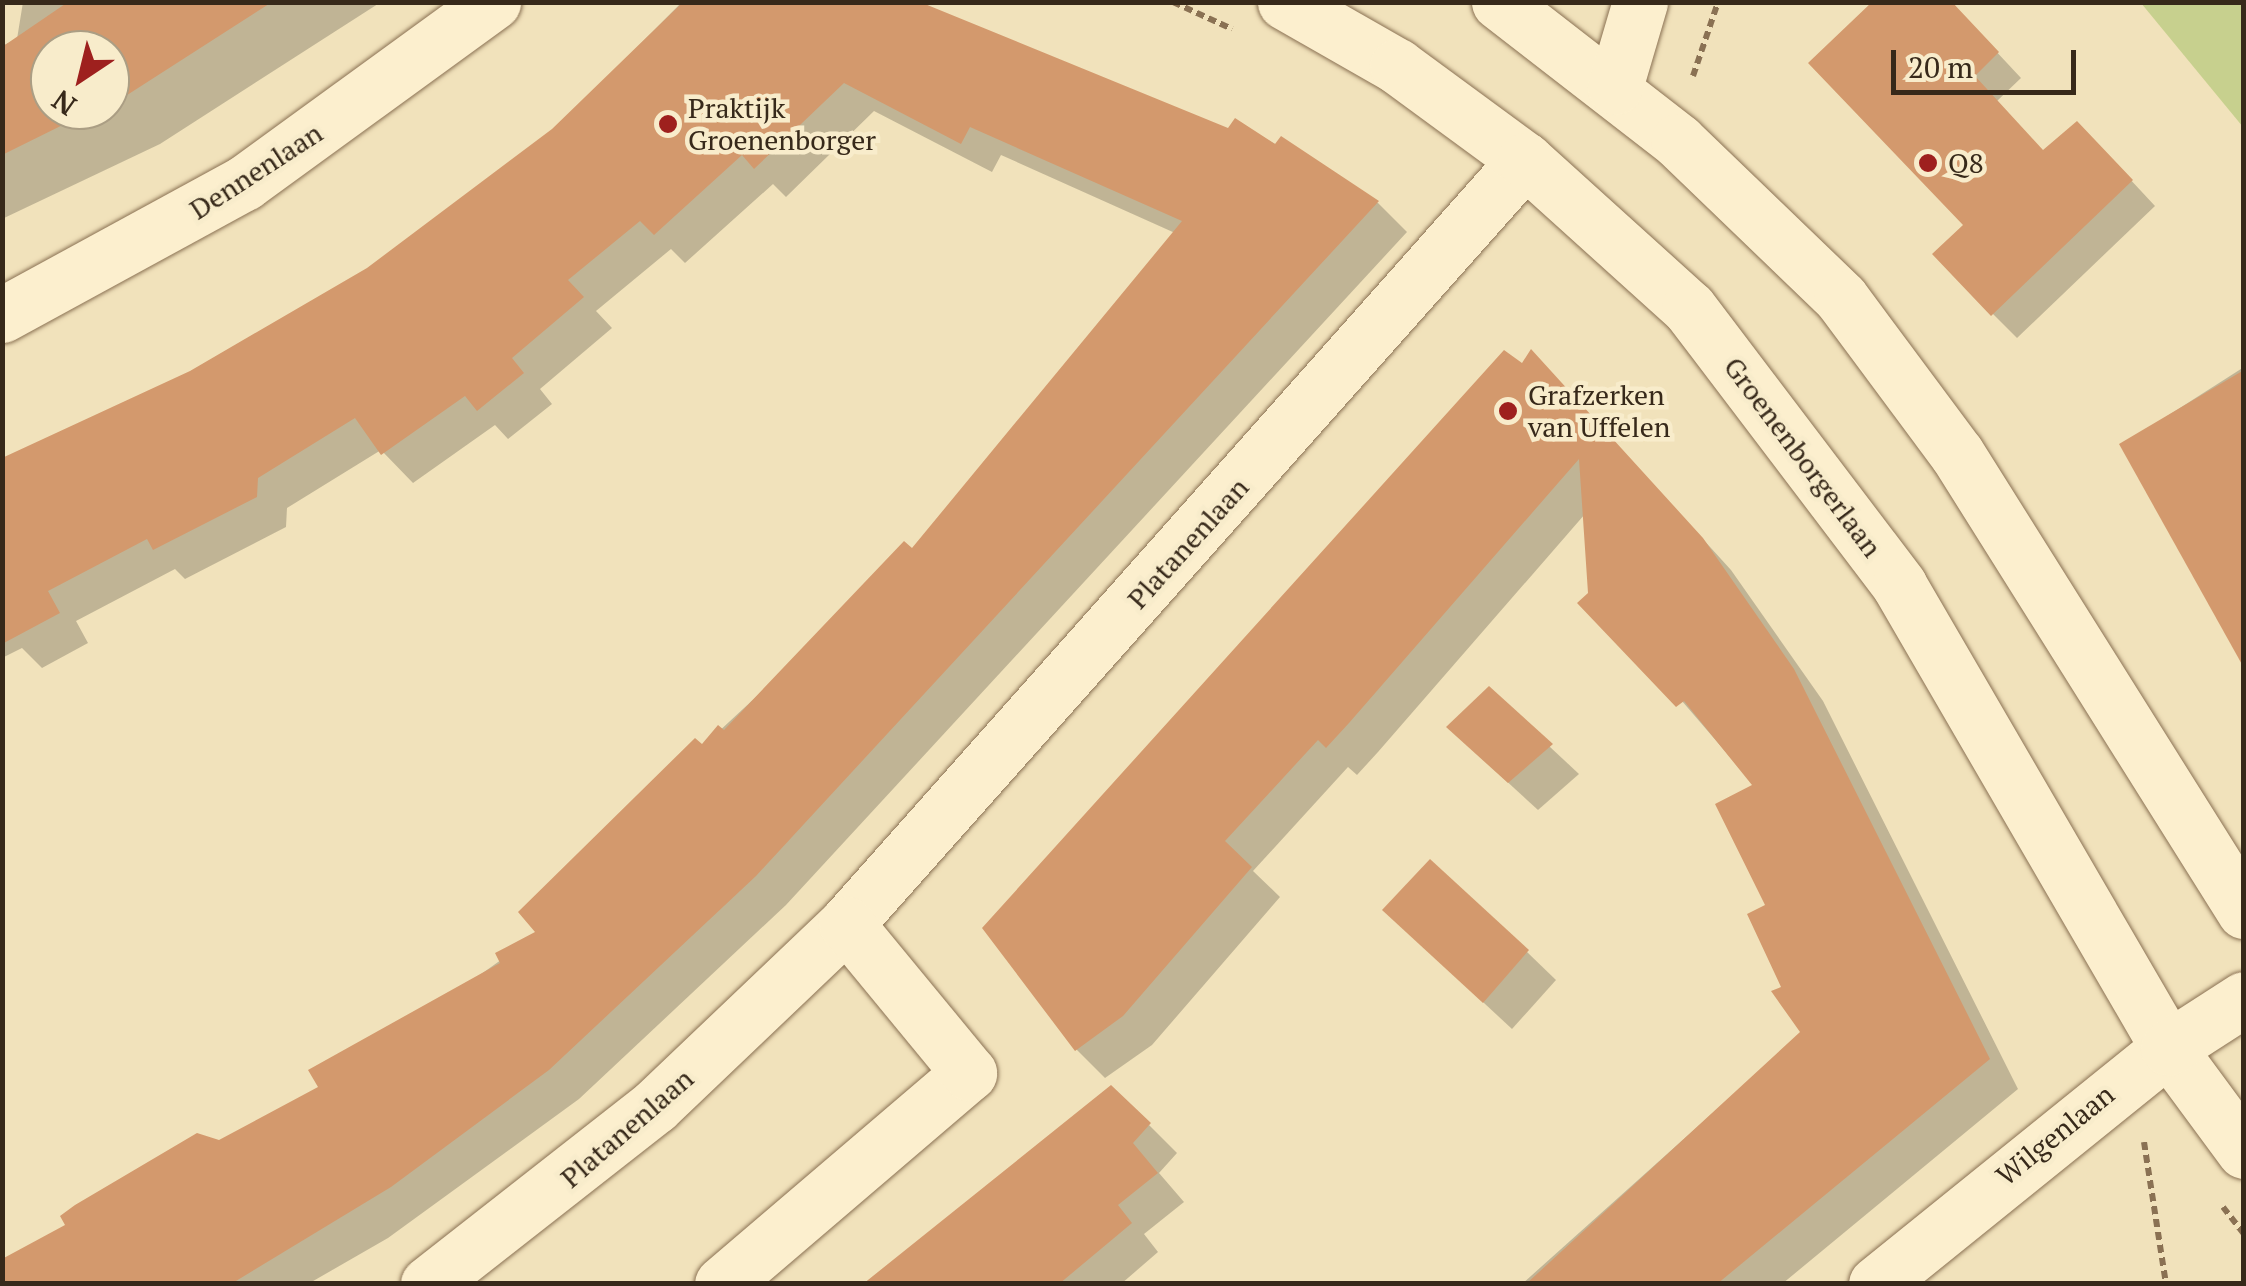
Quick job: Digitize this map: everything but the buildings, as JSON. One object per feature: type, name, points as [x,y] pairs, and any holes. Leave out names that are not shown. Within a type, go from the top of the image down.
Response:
[{"type":"street","name":"Dennenlaan","points":[[2,315],[244,183],[493,2]]},
{"type":"street","name":"Groenenborgerlaan","points":[[1285,2],[1397,66],[1525,160],[1689,308],[1818,470],[1899,585],[2168,1048],[2244,1151]]},
{"type":"street","points":[[1616,87],[1640,2]]},
{"type":"street","points":[[1512,4],[1616,87],[1841,298],[1958,454],[2244,911]]},
{"type":"street","name":"Platanenlaan","points":[[438,1281],[655,1106],[846,924],[1525,160]]},
{"type":"street","points":[[722,1284],[969,1074],[846,924]]},
{"type":"street","name":"Wilgenlaan","points":[[1876,1284],[2168,1048],[2244,999]]},
{"type":"path","points":[[1698,92],[1698,45],[1718,2]]},
{"type":"path","points":[[2144,1137],[2166,1284]]},
{"type":"green space","points":[[2141,3],[2243,3],[2243,127]]},
{"type":"place","name":"Praktijk Groenenborger","points":[[668,124]]},
{"type":"place","name":"Q8","points":[[1928,163]]},
{"type":"place","name":"Grafzerken van Uffelen","points":[[1508,411]]}]
